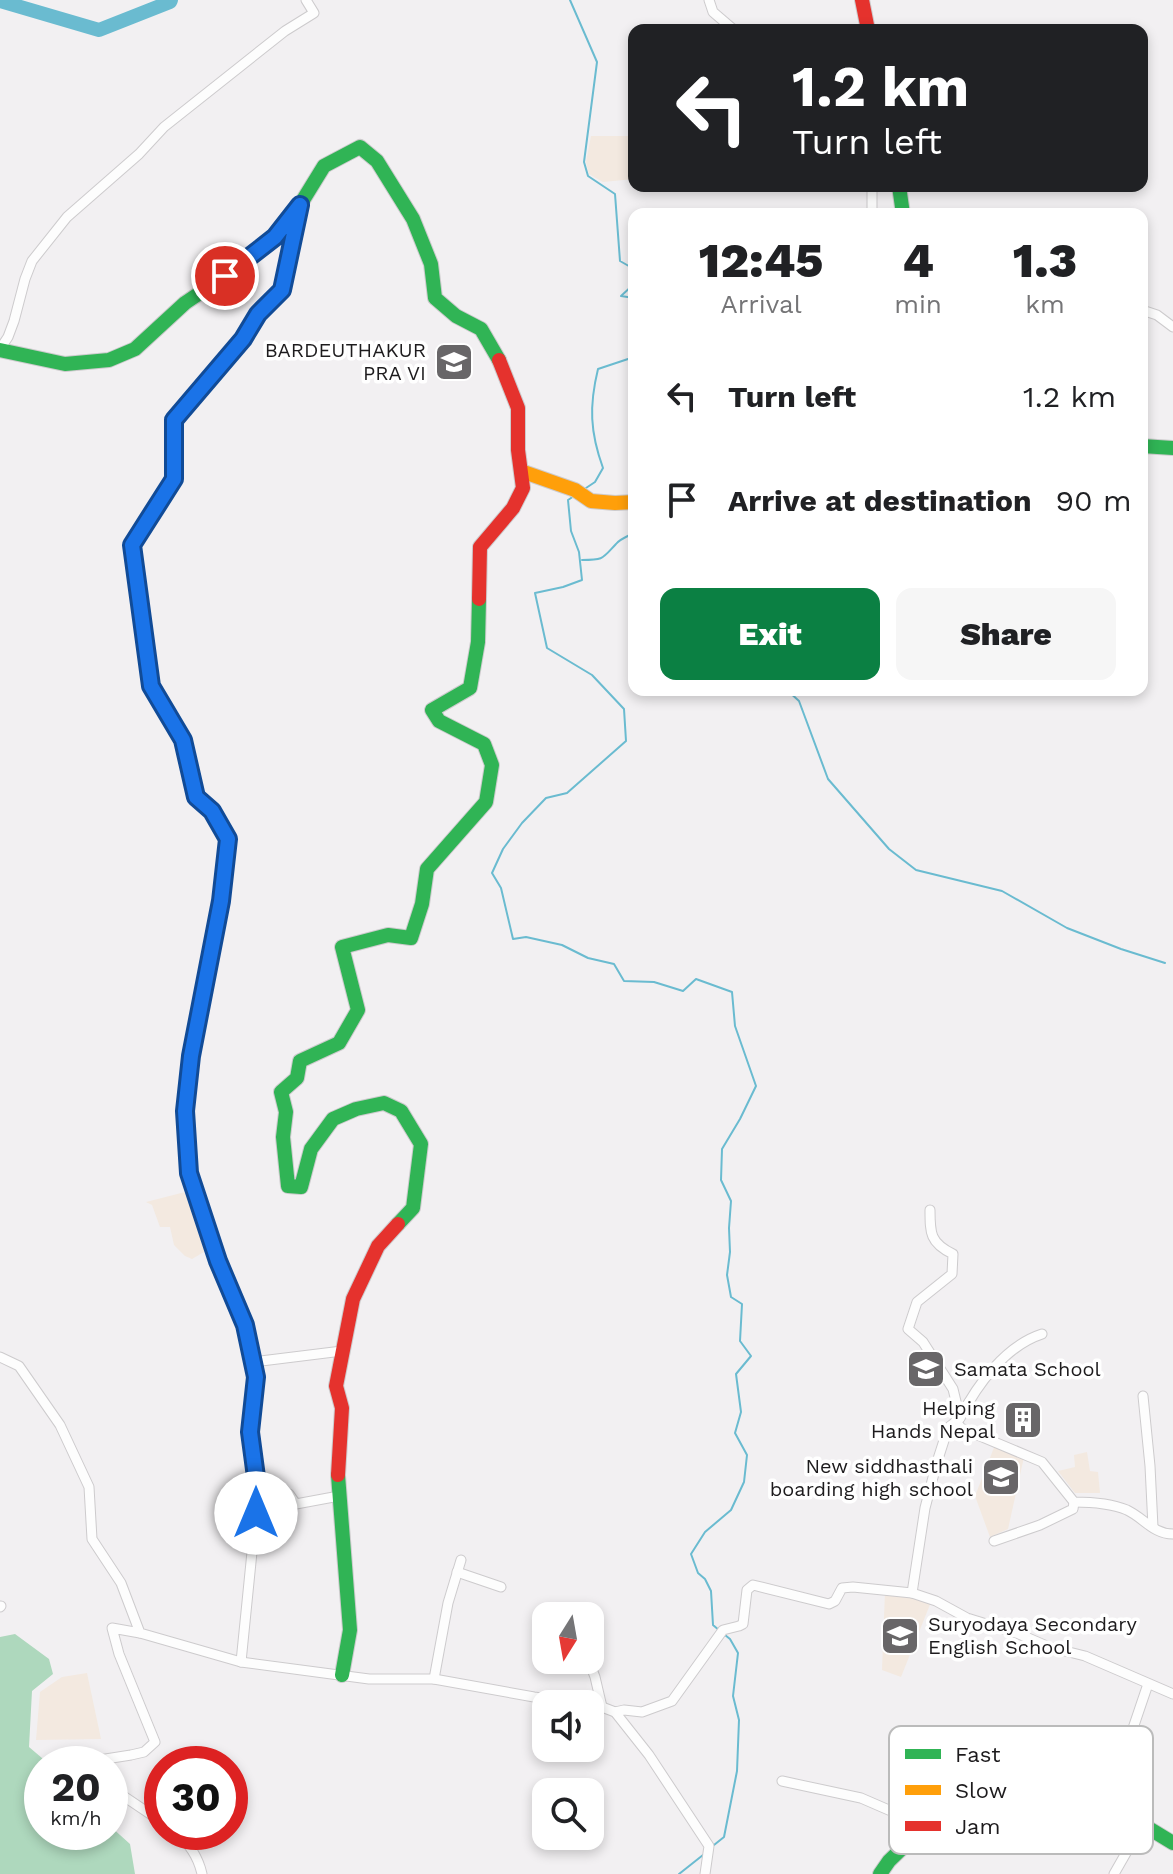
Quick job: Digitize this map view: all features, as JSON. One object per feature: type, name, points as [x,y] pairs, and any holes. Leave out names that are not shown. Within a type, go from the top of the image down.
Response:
[{"type":"main road","points":[[862,0],[867,24]]},
{"type":"main road","points":[[0,349],[65,364],[109,360],[135,349],[185,303],[275,237],[324,166],[360,147],[377,161],[413,219],[431,264],[435,298],[456,316],[481,329],[503,367],[518,408],[518,450],[523,488],[513,508],[480,547],[478,642],[470,688],[432,710],[439,721],[484,744],[492,765],[486,802],[427,869],[422,904],[411,938],[388,935],[342,947],[358,1010],[339,1043],[300,1061],[297,1078],[281,1092],[286,1112],[283,1137],[288,1186],[301,1187],[311,1149],[333,1119],[356,1109],[384,1103],[401,1111],[421,1144],[413,1208],[378,1246],[353,1299],[336,1386],[342,1408],[337,1467],[350,1630],[342,1675]]},
{"type":"main road","points":[[1148,446],[1173,448]]},
{"type":"main road","points":[[521,471],[575,490],[591,501],[628,502]]},
{"type":"main road","points":[[1153,1831],[1173,1843]]},
{"type":"main road","points":[[880,1874],[896,1854]]},
{"type":"street","points":[[0,349],[14,321],[32,261],[67,217],[139,154],[164,127],[285,31],[314,13],[306,0]]},
{"type":"street","points":[[709,0],[713,12],[727,24]]},
{"type":"street","points":[[241,1662],[258,1492],[250,1432],[256,1377],[245,1325],[218,1261],[189,1173],[185,1111],[191,1056],[221,901],[228,839],[212,811],[196,797],[183,740],[151,686],[132,545],[174,479],[174,420],[243,339],[258,314],[282,290],[300,205]]},
{"type":"street","points":[[1148,312],[1173,327]]},
{"type":"street","points":[[930,1210],[933,1240],[953,1254],[952,1274],[917,1302],[908,1329],[923,1342],[953,1389],[961,1428],[1042,1462],[1074,1502],[1073,1509],[1060,1516],[994,1541]]},
{"type":"street","points":[[912,1593],[925,1508],[948,1428],[958,1420],[996,1366],[1026,1339],[1042,1334]]},
{"type":"street","points":[[253,1362],[342,1351]]},
{"type":"street","points":[[0,1357],[19,1366],[60,1425],[89,1487],[92,1539],[121,1583],[140,1633]]},
{"type":"street","points":[[1143,1396],[1153,1527]]},
{"type":"street","points":[[258,1492],[289,1494],[296,1504],[339,1496]]},
{"type":"street","points":[[1074,1502],[1097,1502],[1127,1510],[1161,1534],[1173,1534]]},
{"type":"street","points":[[434,1679],[448,1603],[461,1560]]},
{"type":"street","points":[[457,1572],[501,1587]]},
{"type":"street","points":[[615,1712],[642,1712],[672,1701],[723,1630],[743,1624],[747,1590],[753,1585],[829,1604],[835,1601],[842,1588],[912,1593],[936,1601],[967,1618],[1049,1647],[1085,1656],[1173,1694]]},
{"type":"street","points":[[128,1755],[144,1752],[155,1742],[119,1654],[112,1628],[241,1662],[389,1680],[434,1679],[532,1697]]},
{"type":"street","points":[[1134,1726],[1148,1684]]},
{"type":"street","points":[[604,1708],[615,1712],[649,1755],[709,1846],[705,1874]]},
{"type":"street","points":[[782,1781],[861,1798],[889,1810]]},
{"type":"street","points":[[192,1850],[202,1874]]},
{"type":"street","points":[[1114,1874],[1125,1854]]},
{"type":"shaded area","points":[[591,136],[628,136],[628,180],[603,182],[589,174],[586,162]]},
{"type":"shaded area","points":[[189,1191],[209,1249],[192,1259],[174,1245],[170,1227],[160,1227],[152,1205],[146,1202]]},
{"type":"shaded area","name":"New siddhasthali boarding high school","points":[[995,1445],[1024,1457],[1008,1529],[990,1537],[975,1496]]},
{"type":"shaded area","points":[[1087,1452],[1090,1471],[1098,1472],[1100,1493],[1075,1493],[1058,1471],[1075,1467],[1074,1455]]},
{"type":"shaded area","name":"Suryodaya Secondary English School","points":[[885,1592],[931,1602],[901,1677],[882,1670]]},
{"type":"shaded area","points":[[87,1673],[101,1739],[36,1740],[40,1692],[62,1677]]},
{"type":"green space","points":[[15,1634],[49,1659],[53,1674],[32,1691],[29,1746],[24,1746],[24,1850],[128,1850],[128,1842],[135,1874],[0,1874],[0,1637]]},
{"type":"waterway","points":[[0,1],[99,30],[171,0]]},
{"type":"waterway","points":[[570,0],[597,62],[584,162],[588,176],[615,194],[620,261],[628,266]]},
{"type":"waterway","points":[[628,290],[621,296],[628,297]]},
{"type":"waterway","points":[[586,488],[595,482],[603,468],[592,419],[598,369],[628,359]]},
{"type":"waterway","points":[[574,496],[568,500],[582,580],[535,593],[547,648],[592,675],[624,709],[626,741],[567,793],[546,798],[503,849],[492,873],[501,888],[513,939],[526,937],[562,945],[588,958],[614,964],[624,981],[654,982],[683,991],[696,979],[732,992],[735,1026],[756,1086],[722,1149],[721,1180],[731,1201],[727,1275],[731,1297],[742,1304],[740,1341],[751,1356],[736,1374],[741,1412],[735,1433],[747,1455],[744,1482],[731,1510],[705,1532],[691,1554],[698,1573],[711,1591],[713,1625],[720,1631]]},
{"type":"waterway","points":[[582,560],[602,558],[628,536]]},
{"type":"waterway","points":[[794,696],[799,701],[828,779],[889,849],[916,870],[1002,891],[1067,928],[1165,963]]},
{"type":"waterway","points":[[714,1845],[724,1837],[737,1771],[739,1720],[733,1696],[738,1653],[725,1635]]},
{"type":"waterway","points":[[679,1874],[703,1855]]},
{"type":"traffic: fast","points":[[0,350],[65,364],[109,360],[135,349],[185,303],[275,237],[324,166],[360,147],[377,161],[413,219],[431,264],[435,298],[456,316],[481,329],[499,360]]},
{"type":"traffic: fast","points":[[900,192],[902,208]]},
{"type":"traffic: fast","points":[[1148,446],[1173,448]]},
{"type":"traffic: fast","points":[[398,1224],[413,1208],[421,1144],[401,1111],[384,1103],[356,1109],[333,1119],[311,1149],[301,1187],[288,1186],[283,1137],[286,1112],[281,1092],[297,1078],[300,1061],[339,1043],[358,1010],[342,947],[388,935],[411,938],[422,904],[427,869],[486,802],[492,765],[484,744],[439,721],[432,710],[470,688],[478,642],[479,599]]},
{"type":"traffic: fast","points":[[338,1475],[350,1630],[342,1675]]},
{"type":"traffic: fast","points":[[1153,1831],[1173,1843]]},
{"type":"traffic: fast","points":[[880,1874],[896,1854]]},
{"type":"traffic: slow","points":[[521,471],[575,490],[591,501],[628,502]]},
{"type":"traffic: jam","points":[[862,0],[867,24]]},
{"type":"traffic: jam","points":[[479,599],[480,547],[513,508],[523,488],[518,450],[518,408],[499,360]]},
{"type":"traffic: jam","points":[[338,1475],[342,1408],[336,1386],[353,1299],[378,1246],[398,1224]]},
{"type":"place","name":"BARDEUTHAKUR PRA VI","points":[[454,362]]},
{"type":"place","name":"Samata School","points":[[926,1369]]},
{"type":"place","name":"Helping Hands Nepal","points":[[1023,1420]]},
{"type":"place","name":"New siddhasthali boarding high school","points":[[1001,1477]]},
{"type":"place","name":"Suryodaya Secondary English School","points":[[900,1636]]},
{"type":"route","points":[[225,276],[275,237],[300,205],[282,290],[258,314],[243,339],[174,420],[174,479],[132,545],[151,686],[183,740],[196,797],[212,811],[228,839],[221,901],[191,1056],[185,1111],[189,1173],[218,1261],[245,1325],[256,1377],[250,1432],[258,1492],[256,1513]]}]
